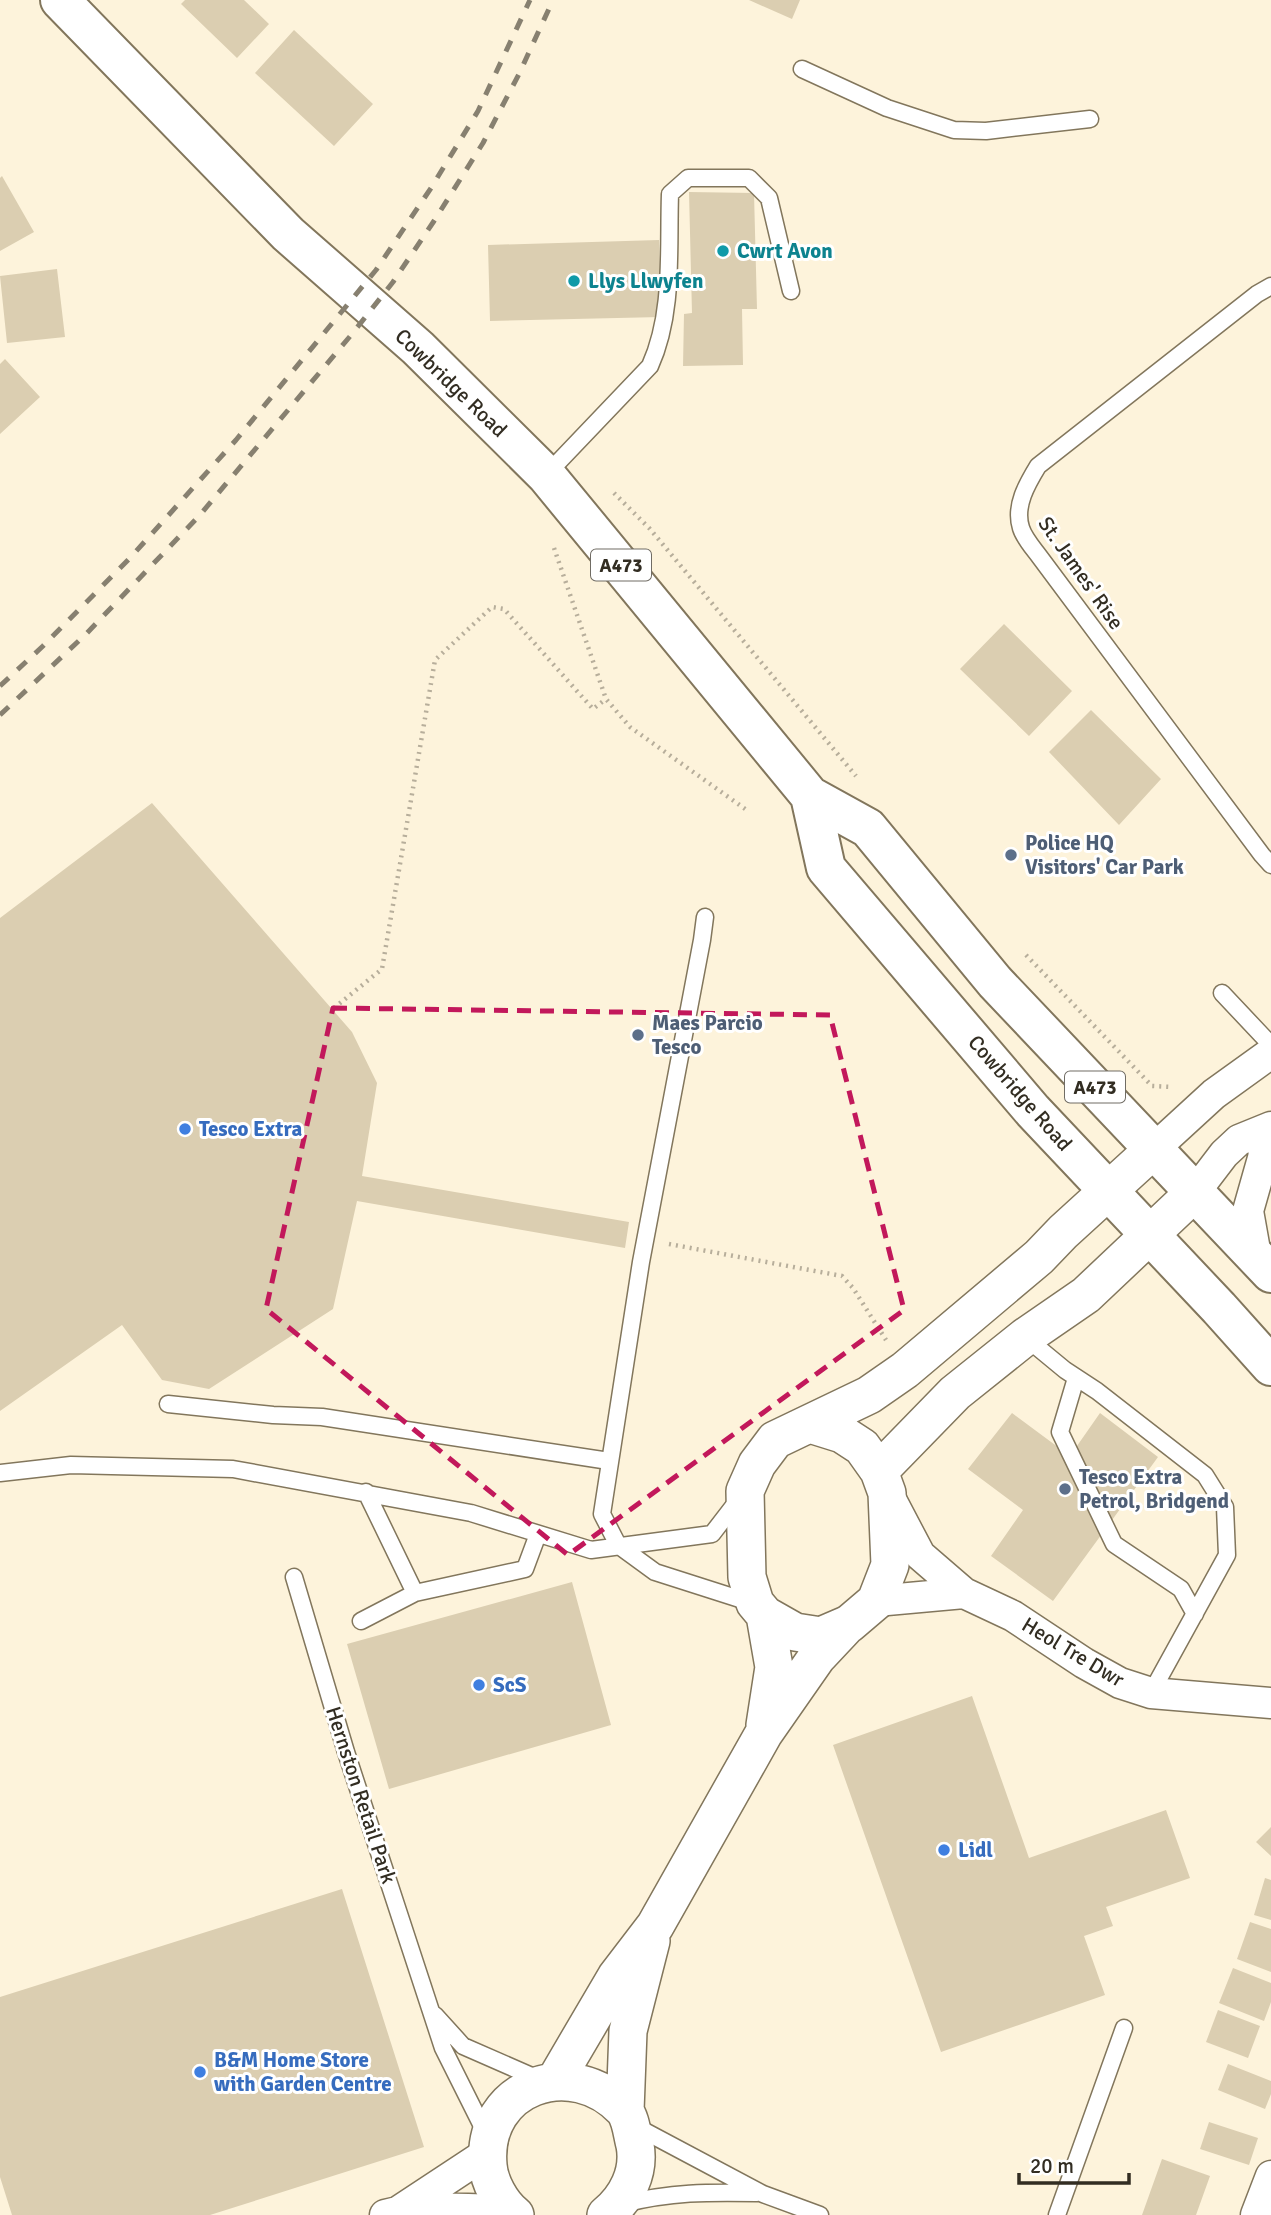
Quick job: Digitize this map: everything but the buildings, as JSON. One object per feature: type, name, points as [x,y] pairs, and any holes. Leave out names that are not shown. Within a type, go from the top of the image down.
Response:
[{"type":"main road","name":"Cowbridge Road","points":[[60,0],[288,234],[418,348],[546,475],[810,796],[868,828],[995,982],[1264,1264]]},
{"type":"main road","name":"Cowbridge Road","points":[[810,796],[825,867],[1033,1111],[1271,1366]]},
{"type":"street","points":[[764,1733],[774,1667],[760,1609],[747,1577],[745,1491],[757,1464],[775,1440],[869,1395],[905,1370],[1040,1257],[1214,1094],[1271,1053]]},
{"type":"street","points":[[883,1482],[955,1393],[1024,1337],[1086,1295],[1195,1192],[1224,1154],[1239,1140],[1269,1128]]},
{"type":"street","points":[[1264,1264],[1248,1211],[1269,1128]]},
{"type":"street","points":[[392,2213],[488,2146],[497,2115],[513,2098],[550,2082],[616,1977],[655,1926],[764,1733],[817,1657],[862,1613],[890,1565],[883,1482],[862,1447],[842,1434],[810,1424]]},
{"type":"street","name":"Heol Tre Dwr","points":[[883,1482],[920,1555],[964,1593],[1013,1616],[1084,1663],[1120,1683],[1151,1693],[1271,1703]]},
{"type":"street","points":[[760,1609],[795,1632],[821,1636],[862,1613],[964,1593]]},
{"type":"street","points":[[609,2212],[634,2179],[637,2155],[628,2117],[628,2031],[655,1926]]},
{"type":"street","name":"Hernston Retail Park","points":[[550,2082],[575,2082],[600,2092],[628,2117]]},
{"type":"street","name":"Hernston Retail Park","points":[[488,2146],[489,2178],[512,2213]]},
{"type":"street","points":[[1256,2215],[1271,2176]]},
{"type":"street","points":[[392,2213],[465,2209],[512,2213]]},
{"type":"lane","points":[[802,69],[887,108],[954,130],[986,131],[1090,119]]},
{"type":"lane","points":[[546,475],[650,366],[660,344],[667,299],[670,194],[688,178],[749,178],[769,198],[790,291]]},
{"type":"lane","name":"St. James' Rise","points":[[1271,286],[1257,294],[1038,466],[1024,490],[1019,515],[1021,530],[1039,556],[1271,864]]},
{"type":"lane","points":[[705,917],[645,1240],[602,1514],[618,1545],[655,1572],[760,1609]]},
{"type":"lane","points":[[1222,993],[1271,1045]]},
{"type":"lane","points":[[1024,1337],[1205,1475],[1225,1507],[1227,1555],[1151,1693]]},
{"type":"lane","points":[[1076,1378],[1060,1432],[1114,1544],[1181,1589],[1195,1614]]},
{"type":"lane","points":[[167,1404],[273,1415],[322,1417],[609,1461]]},
{"type":"lane","points":[[0,1473],[71,1465],[233,1469],[471,1513],[591,1550],[712,1534],[745,1491]]},
{"type":"lane","points":[[366,1493],[415,1593]]},
{"type":"lane","points":[[361,1621],[415,1593],[525,1569],[538,1534]]},
{"type":"lane","name":"Hernston Retail Park","points":[[294,1577],[345,1752],[443,2048],[488,2146]]},
{"type":"lane","name":"Hernston Retail Park","points":[[431,2011],[463,2046],[550,2082]]},
{"type":"lane","points":[[1057,2215],[1124,2028]]},
{"type":"lane","points":[[628,2117],[763,2194],[820,2215]]},
{"type":"lane","points":[[609,2212],[668,2195],[700,2192],[763,2194]]},
{"type":"path","points":[[551,540],[606,699],[631,727],[748,811]]},
{"type":"path","points":[[334,1009],[382,969],[435,660],[492,607],[504,609],[593,709],[606,699]]},
{"type":"path","points":[[645,1240],[842,1276],[853,1287],[905,1370]]},
{"type":"highlighted area","points":[[333,1008],[830,1015],[904,1310],[568,1555],[266,1309]]},
{"type":"railway","points":[[0,686],[130,558],[236,440],[376,270],[478,111],[530,0]]},
{"type":"railway","points":[[0,715],[86,634],[199,516],[393,282],[483,143],[553,0]]},
{"type":"place","name":"Cwrt Avon","points":[[723,251]]},
{"type":"place","name":"Llys Llwyfen","points":[[574,281]]},
{"type":"place","name":"Police HQ Visitors' Car Park","points":[[1011,855]]},
{"type":"place","name":"Maes Parcio Tesco","points":[[638,1035]]},
{"type":"place","name":"Tesco Extra","points":[[185,1129]]},
{"type":"place","name":"Tesco Extra Petrol, Bridgend","points":[[1065,1489]]},
{"type":"place","name":"ScS","points":[[479,1685]]},
{"type":"place","name":"Lidl","points":[[944,1850]]},
{"type":"place","name":"B&M Home Store with Garden Centre","points":[[200,2072]]}]
